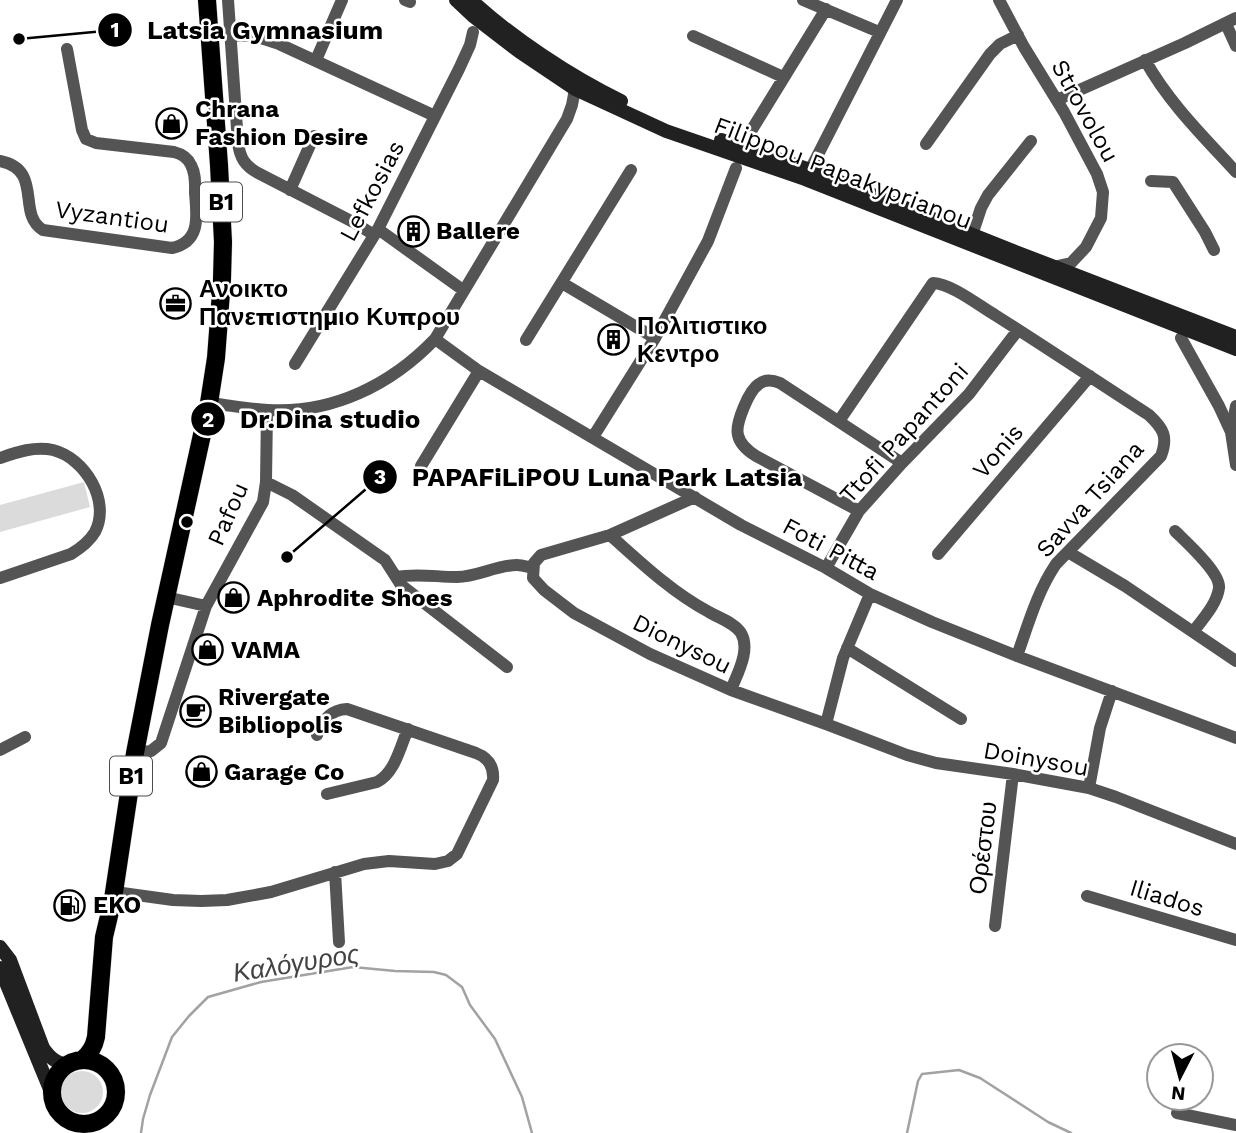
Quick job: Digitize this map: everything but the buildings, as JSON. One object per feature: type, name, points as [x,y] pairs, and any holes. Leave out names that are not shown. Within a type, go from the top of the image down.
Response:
[{"type":"main road","name":"Filippou Papakyprianou","points":[[456,0],[612,97],[675,125],[972,234],[1236,337]]},
{"type":"main road","name":"B1","points":[[52,1094],[55,1077],[92,1050],[96,1037],[102,953],[114,895],[135,753],[209,403],[216,358],[223,255],[207,4]]},
{"type":"main road","name":"Filippou Papakyprianou","points":[[476,10],[520,52],[575,89],[671,133],[807,175],[1049,277],[1236,349]]},
{"type":"main road","name":"B1","points":[[100,1133],[115,1094],[105,1048],[109,1021],[114,895]]},
{"type":"main road","points":[[0,947],[10,960],[43,1048],[55,1061],[98,1063],[110,1074]]},
{"type":"main road","points":[[0,968],[55,1105],[73,1133]]},
{"type":"main road","points":[[62,1115],[85,1123],[97,1121],[107,1113]]},
{"type":"street","points":[[228,0],[240,154],[248,167],[376,232],[463,290]]},
{"type":"street","points":[[316,60],[342,0]]},
{"type":"street","points":[[803,0],[879,32]]},
{"type":"street","points":[[807,175],[897,0]]},
{"type":"street","name":"Strovolou","points":[[999,0],[1058,100],[1097,174],[1103,192],[1101,218],[1086,247],[1071,263],[1053,267]]},
{"type":"street","points":[[207,4],[229,20]]},
{"type":"street","points":[[748,136],[826,9]]},
{"type":"street","name":"Lefkosias","points":[[295,364],[376,232],[460,69],[470,46],[476,10]]},
{"type":"street","points":[[1058,100],[1231,21],[1236,46]]},
{"type":"street","points":[[926,144],[990,54],[1000,44],[1018,35]]},
{"type":"street","points":[[231,36],[260,38],[316,60],[435,116]]},
{"type":"street","points":[[692,36],[783,77]]},
{"type":"street","name":"Vyzantiou","points":[[0,162],[13,166],[24,177],[32,219],[43,230],[173,248],[181,246],[193,233],[197,220],[195,176],[190,163],[174,152],[96,143],[86,139],[67,49]]},
{"type":"street","points":[[1145,60],[1159,85],[1175,105],[1236,172]]},
{"type":"street","points":[[209,403],[267,410],[323,405],[354,396],[400,370],[435,339],[567,119],[575,89]]},
{"type":"street","points":[[567,119],[594,98]]},
{"type":"street","points":[[290,190],[314,136]]},
{"type":"street","points":[[972,234],[988,195],[1031,141]]},
{"type":"street","points":[[593,437],[655,338],[708,241],[736,168]]},
{"type":"street","points":[[526,340],[631,170]]},
{"type":"street","points":[[1151,181],[1173,183],[1214,250]]},
{"type":"street","points":[[1086,247],[1082,264],[1090,281]]},
{"type":"street","points":[[562,283],[655,338]]},
{"type":"street","name":"Savva Tsiana","points":[[839,421],[933,283],[938,283],[951,288],[1090,376],[1149,415],[1163,431],[1165,443],[1158,460],[1056,564],[1044,583],[1017,656]]},
{"type":"street","name":"Ttofi Papantoni","points":[[826,568],[859,511],[969,394],[1018,330]]},
{"type":"street","points":[[1181,338],[1231,432],[1236,465]]},
{"type":"street","name":"Foti Pitta","points":[[435,339],[479,371],[741,525],[826,568],[870,594],[1017,656],[1236,738]]},
{"type":"street","points":[[421,466],[479,371]]},
{"type":"street","name":"Vonis","points":[[937,554],[1090,376]]},
{"type":"street","points":[[859,511],[756,456],[741,444],[737,432],[740,415],[757,385],[772,380],[780,383],[902,463]]},
{"type":"street","points":[[1231,432],[1236,406]]},
{"type":"street","points":[[266,482],[267,410]]},
{"type":"street","points":[[0,458],[33,449],[64,454],[80,466],[90,479],[99,499],[100,511],[95,532],[80,548],[71,554],[0,578]]},
{"type":"street","name":"Pafou","points":[[135,753],[155,750],[161,743],[206,606],[259,509],[266,482],[292,495],[385,560],[401,585],[413,596],[507,667]]},
{"type":"street","points":[[396,577],[458,577],[476,575],[509,565],[519,565],[533,573],[537,559],[546,553],[610,536],[695,497]]},
{"type":"street","points":[[1175,531],[1213,571],[1219,583],[1217,597],[1194,632]]},
{"type":"street","points":[[610,536],[666,583],[703,609],[733,625],[741,633],[743,657],[731,690]]},
{"type":"street","points":[[1068,552],[1125,586],[1236,661]]},
{"type":"street","name":"Dionysou","points":[[533,573],[544,590],[574,613],[650,654],[731,690],[826,723]]},
{"type":"street","points":[[826,723],[847,648],[870,594]]},
{"type":"street","points":[[166,597],[206,606]]},
{"type":"street","points":[[847,648],[961,719]]},
{"type":"street","points":[[1089,788],[1100,728],[1112,691]]},
{"type":"street","points":[[114,895],[214,901],[271,892],[375,862],[440,863],[448,861],[459,851],[491,785],[493,769],[481,755],[351,709],[342,709],[326,717],[317,735]]},
{"type":"street","name":"Doinysou","points":[[826,723],[919,759],[1089,788],[1236,845]]},
{"type":"street","points":[[327,794],[384,778],[391,771],[408,729]]},
{"type":"street","points":[[0,750],[25,737]]},
{"type":"street","name":"Ορέστου","points":[[995,926],[1013,774]]},
{"type":"street","points":[[335,872],[339,942]]},
{"type":"street","name":"Iliados","points":[[1087,895],[1236,940]]},
{"type":"street","points":[[1177,1113],[1236,1125]]},
{"type":"shaded area","points":[[84,482],[90,507],[0,532],[0,505]]},
{"type":"shaded area","points":[[82,1071],[97,1077],[103,1092],[97,1107],[82,1113],[67,1107],[61,1092],[67,1077]]},
{"type":"waterway","name":"Καλόγυρος","points":[[141,1133],[150,1095],[172,1037],[208,997],[261,982],[353,967],[434,972],[446,975],[462,987],[470,1005],[495,1039],[522,1097],[532,1133]]},
{"type":"waterway","name":"Καλόγυρος","points":[[907,1133],[918,1081],[922,1074],[959,1070],[980,1078],[1048,1122],[1071,1133]]},
{"type":"place","name":"Latsia Gymnasium","points":[[19,39]]},
{"type":"place","name":"Chrana Fashion Desire","points":[[172,123]]},
{"type":"place","name":"Ballere","points":[[413,231]]},
{"type":"place","name":"Ανοικτο Πανεπιστημιο Κυπρου","points":[[176,303]]},
{"type":"place","name":"Πολιτιστικο Κεντρο","points":[[614,340]]},
{"type":"place","name":"Dr.Dina studio","points":[[187,522]]},
{"type":"place","name":"PAPAFiLiPOU Luna Park Latsia","points":[[287,557]]},
{"type":"place","name":"Aphrodite Shoes","points":[[234,598]]},
{"type":"place","name":"VAMA","points":[[208,650]]},
{"type":"place","name":"Rivergate Bibliopolis","points":[[195,711]]},
{"type":"place","name":"Garage Co","points":[[201,772]]},
{"type":"place","name":"EKO","points":[[70,905]]}]
